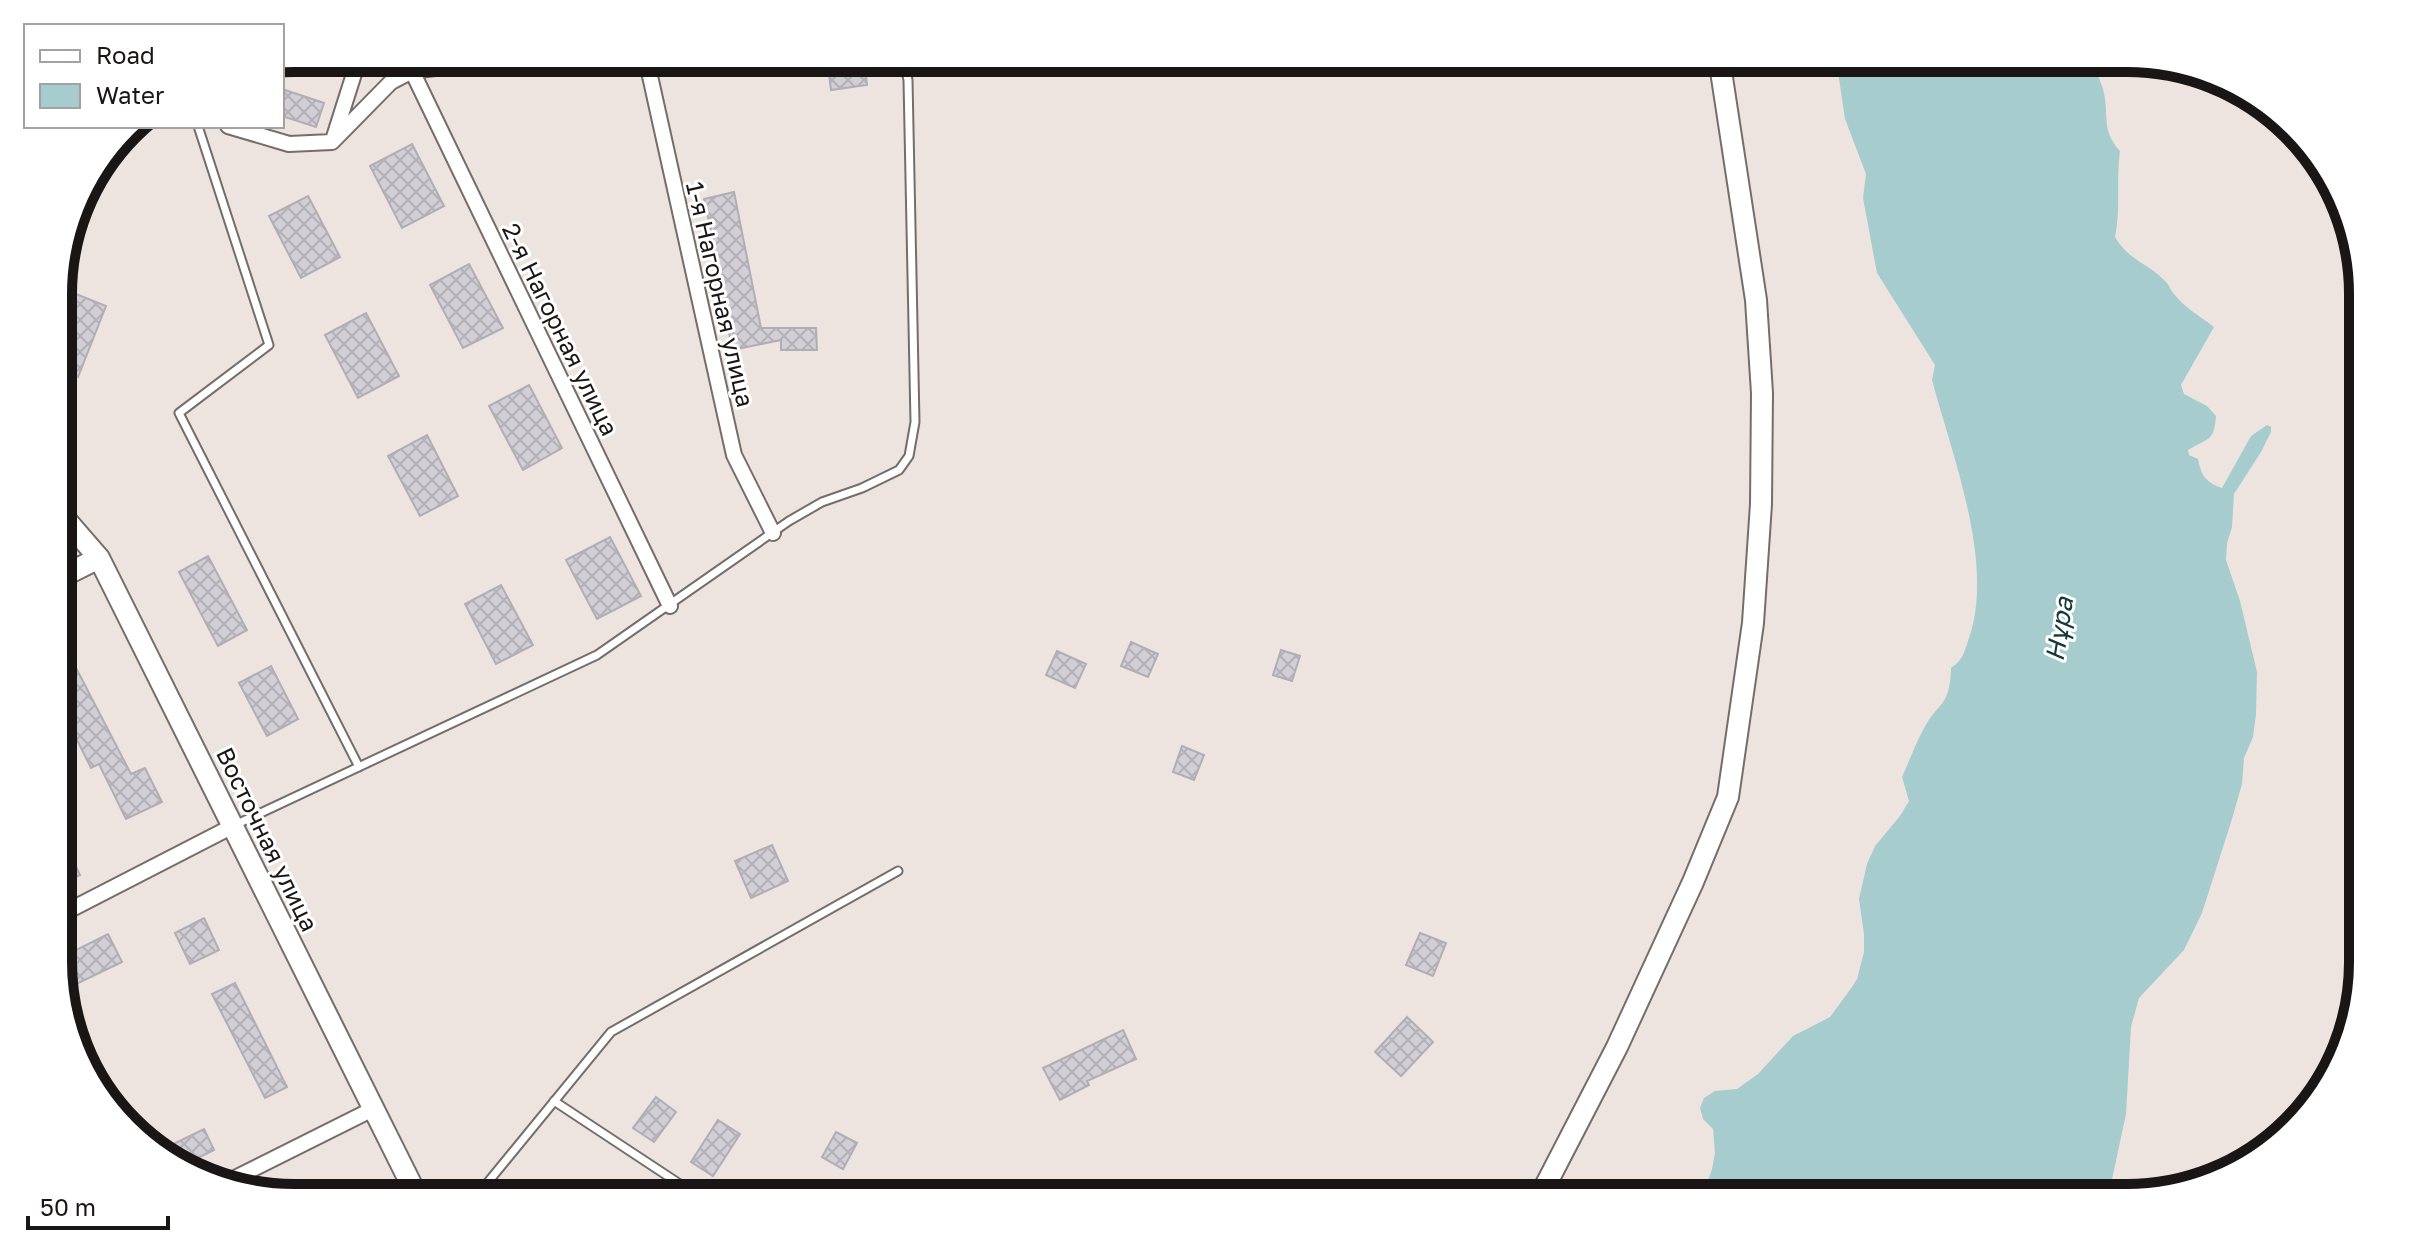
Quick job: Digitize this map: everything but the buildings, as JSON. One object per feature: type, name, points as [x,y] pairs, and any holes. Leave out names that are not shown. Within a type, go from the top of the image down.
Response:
[{"type":"street","points":[[332,142],[354,72]]},
{"type":"street","points":[[235,128],[289,144],[332,142],[402,72]]},
{"type":"street","name":"2-я Нагорная улица","points":[[414,72],[670,606]]},
{"type":"street","name":"1-я Нагорная улица","points":[[649,72],[734,455],[773,533]]},
{"type":"street","points":[[1546,1184],[1617,1047],[1693,882],[1728,797],[1753,623],[1761,504],[1762,393],[1756,300],[1721,72]]},
{"type":"street","name":"Восточная улица","points":[[72,527],[99,558],[411,1184]]},
{"type":"street","points":[[72,572],[99,558]]},
{"type":"street","points":[[72,909],[233,826]]},
{"type":"street","points":[[238,1176],[373,1109]]},
{"type":"lane","points":[[233,826],[597,655],[822,502],[862,488],[899,470],[909,456],[915,422],[906,72]]},
{"type":"lane","points":[[199,128],[269,345],[179,413],[359,767]]},
{"type":"lane","points":[[486,1184],[611,1032],[898,871]]},
{"type":"lane","points":[[554,1101],[680,1184]]},
{"type":"water","name":"Нұра","points":[[1838,72],[2097,72],[2105,98],[2110,136],[2120,151],[2115,237],[2127,252],[2160,276],[2183,304],[2214,327],[2181,385],[2184,394],[2207,406],[2216,416],[2211,435],[2188,450],[2189,455],[2198,459],[2208,481],[2222,488],[2251,436],[2267,425],[2271,427],[2261,452],[2234,494],[2226,560],[2240,601],[2257,672],[2253,737],[2244,758],[2242,784],[2202,913],[2184,950],[2139,998],[2131,1027],[2126,1114],[2111,1184],[1707,1184],[1715,1153],[1713,1129],[1703,1119],[1700,1108],[1704,1098],[1715,1091],[1737,1089],[1758,1074],[1793,1036],[1830,1017],[1857,979],[1864,952],[1859,899],[1867,864],[1875,846],[1909,801],[1902,777],[1928,721],[1946,698],[1951,668],[1965,651],[1976,608],[1974,543],[1968,509],[1932,380],[1935,365],[1877,273],[1863,198],[1866,174],[1845,119]]}]
